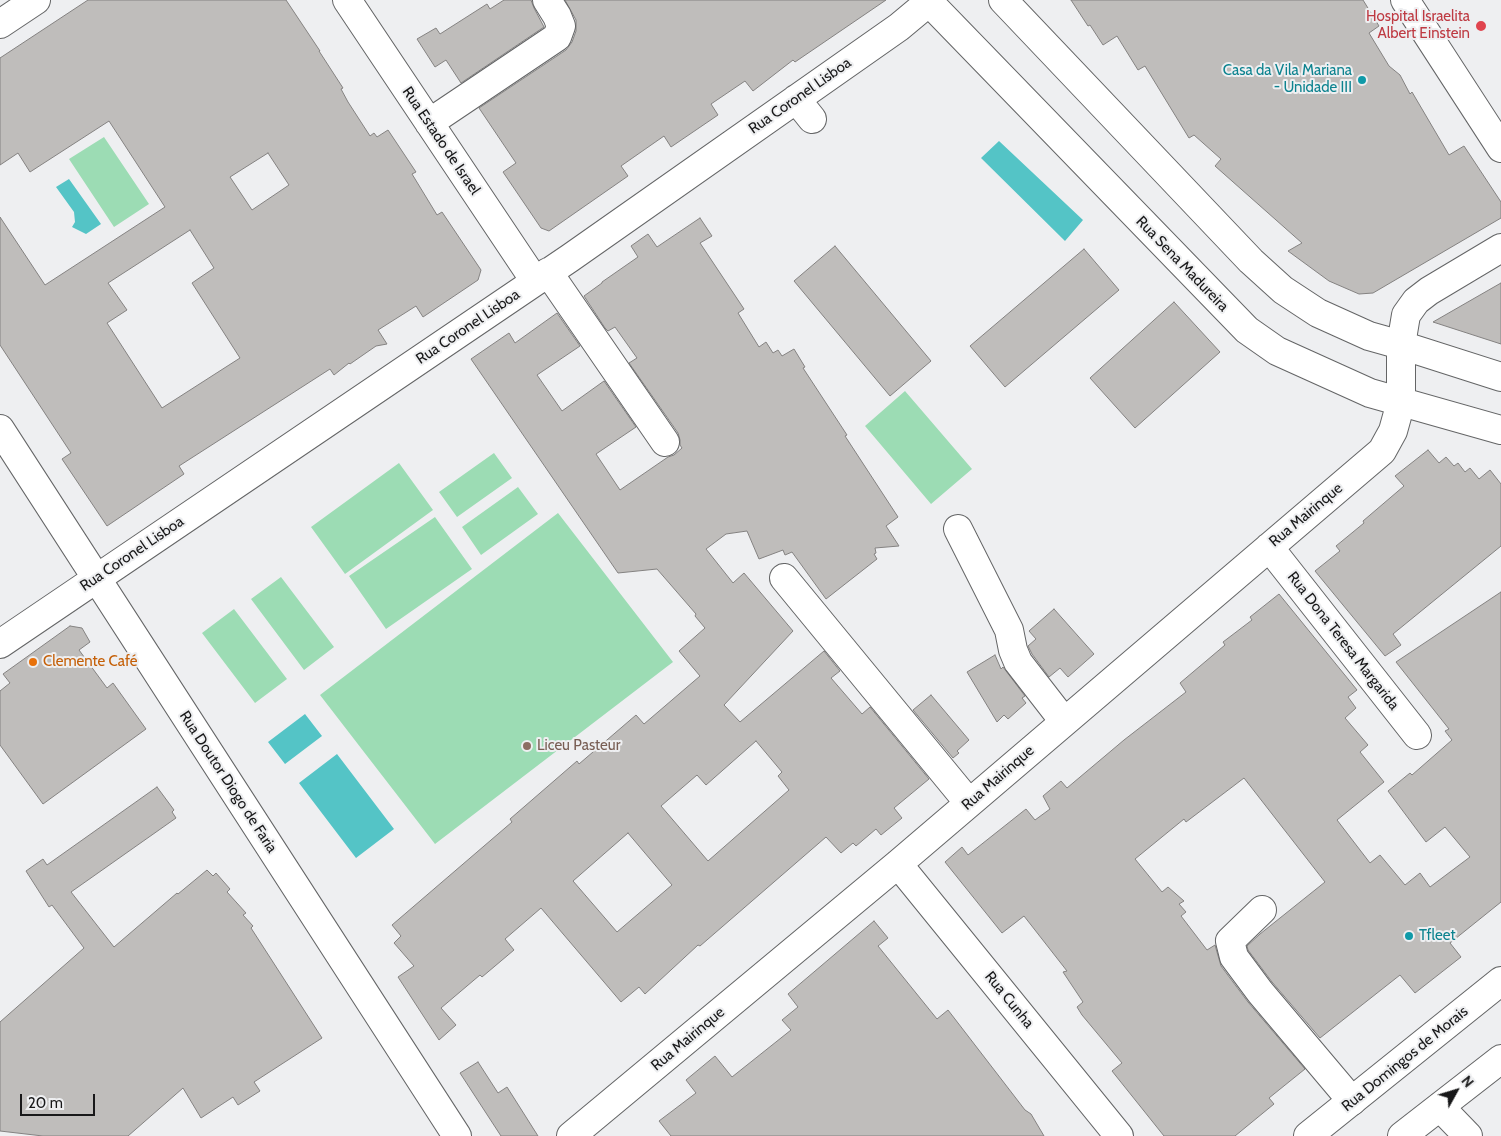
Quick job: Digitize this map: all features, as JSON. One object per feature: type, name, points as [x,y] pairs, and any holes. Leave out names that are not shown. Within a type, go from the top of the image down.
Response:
[{"type":"street","points":[[0,24],[36,0]]},
{"type":"street","name":"Rua Estado de Israel","points":[[347,0],[430,123],[665,442]]},
{"type":"street","points":[[430,123],[557,37],[561,26],[547,0]]},
{"type":"street","points":[[1003,0],[1251,261],[1283,290],[1318,313],[1369,336],[1501,377]]},
{"type":"street","points":[[1405,0],[1490,110],[1501,148]]},
{"type":"street","name":"Rua Coronel Lisboa","points":[[0,644],[542,277],[804,109],[928,1]]},
{"type":"street","name":"Rua Sena Madureira","points":[[928,1],[1247,330],[1277,351],[1370,393],[1501,430]]},
{"type":"street","name":"Rua Mairinque","points":[[571,1136],[898,864],[1382,450],[1393,431],[1401,402],[1402,345],[1406,315],[1416,301],[1429,291],[1501,248]]},
{"type":"street","name":"Rua Doutor Diogo de Faria","points":[[0,428],[456,1136]]},
{"type":"street","points":[[958,529],[1009,630],[1013,650],[1018,662],[1065,721]]},
{"type":"street","name":"Rua Dona Teresa Margarida","points":[[1269,547],[1417,736]]},
{"type":"street","points":[[784,578],[969,803]]},
{"type":"street","name":"Rua Cunha","points":[[898,864],[1119,1136]]},
{"type":"street","points":[[1262,910],[1230,941],[1234,957],[1260,992],[1352,1101]]},
{"type":"street","name":"Rua Domingos de Morais","points":[[1308,1136],[1501,981]]},
{"type":"street","points":[[1402,1136],[1501,1059]]},
{"type":"street","points":[[1440,1107],[1468,1136]]},
{"type":"green space","points":[[104,137],[149,204],[114,227],[69,159]]},
{"type":"green space","points":[[905,391],[972,469],[931,504],[865,426]]},
{"type":"green space","points":[[494,453],[512,478],[457,517],[439,492]]},
{"type":"green space","points":[[399,463],[433,510],[345,574],[311,527]]},
{"type":"green space","points":[[518,487],[538,514],[481,555],[462,527]]},
{"type":"green space","points":[[558,513],[673,662],[435,844],[320,695]]},
{"type":"green space","points":[[435,517],[472,569],[386,629],[349,576]]},
{"type":"green space","points":[[281,577],[334,647],[304,670],[251,599]]},
{"type":"green space","points":[[234,609],[287,679],[255,703],[202,633]]},
{"type":"water","points":[[999,141],[1083,220],[1065,241],[981,158]]},
{"type":"water","points":[[69,179],[101,224],[86,234],[72,227],[75,222],[74,212],[56,187]]},
{"type":"water","points":[[305,714],[322,736],[285,764],[268,742]]},
{"type":"water","points":[[337,754],[394,829],[356,858],[299,783]]},
{"type":"building","points":[[88,0],[286,0],[343,88],[341,89],[348,102],[370,136],[374,133],[377,137],[388,130],[416,172],[412,174],[437,215],[442,212],[481,270],[478,280],[423,317],[416,306],[378,330],[387,344],[376,346],[334,375],[330,369],[179,466],[184,474],[107,526],[62,459],[71,453],[0,345],[0,217],[45,285],[165,207],[109,121],[30,172],[18,153],[0,165],[0,58]],"holes":[[[268,153],[289,185],[252,210],[230,177]],[[190,230],[214,268],[192,283],[240,358],[162,408],[107,323],[127,310],[108,283]]]},
{"type":"building","points":[[504,0],[531,0],[544,27],[461,83],[446,60],[435,67],[417,39],[436,28],[440,34],[487,4],[490,9]]},
{"type":"building","points":[[565,0],[886,0],[795,62],[793,60],[753,91],[745,81],[711,104],[718,115],[671,147],[664,136],[621,166],[628,176],[549,231],[541,228],[503,172],[516,163],[479,108],[566,50],[572,42],[576,31],[576,20]]},
{"type":"building","points":[[1071,0],[1363,0],[1379,26],[1369,33],[1389,66],[1400,75],[1410,94],[1412,92],[1449,155],[1464,146],[1501,202],[1501,218],[1373,293],[1359,294],[1329,281],[1288,251],[1302,243],[1215,166],[1221,159],[1194,135],[1189,138],[1145,66],[1138,70],[1117,36],[1103,45]]},
{"type":"building","points":[[700,218],[712,236],[700,243],[744,309],[738,313],[759,347],[766,342],[773,353],[778,350],[782,356],[794,349],[805,367],[803,368],[847,435],[845,436],[898,517],[886,526],[899,546],[875,548],[876,553],[874,554],[877,559],[826,599],[792,552],[785,555],[783,550],[759,559],[747,531],[726,534],[706,549],[733,583],[744,573],[793,631],[724,705],[740,722],[824,651],[840,671],[831,678],[862,714],[870,707],[929,779],[894,808],[902,818],[881,835],[876,829],[856,846],[853,843],[841,853],[826,837],[700,946],[698,945],[645,994],[639,987],[621,1002],[541,908],[505,939],[514,950],[482,977],[480,975],[441,1008],[456,1025],[439,1040],[398,977],[414,966],[394,943],[401,936],[392,925],[512,822],[510,819],[577,761],[579,764],[636,715],[644,724],[700,676],[679,651],[705,628],[695,616],[696,614],[657,569],[618,573],[471,359],[509,333],[515,343],[557,313],[580,346],[537,375],[562,411],[604,381],[636,427],[596,454],[620,490],[682,448],[678,433],[629,363],[637,358],[615,327],[608,331],[605,328],[584,296],[638,257],[631,246],[648,234],[657,247]],"holes":[[[756,741],[782,772],[778,776],[789,790],[708,861],[661,806],[697,775],[706,785]],[[628,833],[672,885],[617,932],[573,881]]]},
{"type":"building","points":[[835,246],[931,361],[890,396],[794,281]]},
{"type":"building","points":[[1084,249],[1119,290],[1005,387],[970,346]]},
{"type":"building","points":[[1501,283],[1501,344],[1433,322],[1480,295]]},
{"type":"building","points":[[1174,302],[1220,352],[1135,428],[1090,378]]},
{"type":"building","points":[[1428,450],[1439,463],[1446,457],[1454,466],[1458,463],[1465,472],[1470,468],[1479,479],[1490,470],[1501,484],[1501,546],[1393,634],[1401,645],[1385,656],[1315,571],[1340,551],[1336,546],[1404,486],[1395,476]]},
{"type":"building","points":[[1501,592],[1501,902],[1450,943],[1461,957],[1415,993],[1400,975],[1320,1038],[1272,982],[1247,946],[1325,882],[1244,778],[1186,822],[1184,819],[1135,859],[1162,892],[1168,887],[1184,901],[1179,904],[1186,912],[1181,916],[1207,950],[1215,945],[1221,966],[1248,1002],[1305,1069],[1269,1098],[1274,1104],[1235,1136],[1164,1136],[1112,1071],[1122,1063],[1082,1015],[1077,1007],[1083,1002],[1063,972],[1067,971],[1024,916],[1002,933],[945,862],[962,847],[968,855],[1026,809],[1035,820],[1050,809],[1043,796],[1061,781],[1067,788],[1124,740],[1186,692],[1180,683],[1225,645],[1223,642],[1252,620],[1250,617],[1279,594],[1357,690],[1348,697],[1356,708],[1345,718],[1368,745],[1360,752],[1384,782],[1337,820],[1370,863],[1380,855],[1405,885],[1420,873],[1430,887],[1470,857],[1445,827],[1426,842],[1388,791],[1410,773],[1412,775],[1452,740],[1445,731],[1449,729],[1396,662]]},
{"type":"building","points":[[1054,609],[1094,654],[1068,677],[1060,668],[1049,677],[1028,646],[1036,639],[1029,631]]},
{"type":"building","points":[[70,626],[82,628],[90,642],[79,650],[107,688],[113,683],[146,729],[43,804],[0,745],[0,691],[10,683],[3,674]]},
{"type":"building","points":[[995,655],[1001,669],[1003,667],[1025,696],[1022,698],[1026,703],[1008,719],[1004,715],[997,722],[967,672]]},
{"type":"building","points":[[931,695],[969,740],[957,751],[959,753],[953,758],[913,710]]},
{"type":"building","points":[[157,787],[174,810],[172,812],[176,818],[71,892],[114,947],[207,870],[213,876],[216,873],[230,889],[227,892],[246,913],[243,915],[253,926],[251,928],[322,1038],[254,1082],[260,1091],[238,1105],[233,1097],[201,1118],[183,1088],[128,1136],[43,1136],[0,1131],[0,1022],[84,948],[52,905],[49,907],[26,871],[43,859],[47,865]]},
{"type":"building","points":[[874,921],[888,938],[878,946],[937,1019],[948,1010],[1025,1110],[1031,1114],[1044,1136],[671,1136],[659,1121],[696,1093],[686,1080],[715,1056],[732,1077],[791,1030],[782,1020],[798,1007],[788,994]]},
{"type":"building","points":[[478,1062],[498,1093],[507,1087],[538,1136],[501,1136],[460,1073]]},
{"type":"place","name":"Hospital Israelita Albert Einstein","points":[[1481,26]]},
{"type":"place","name":"Casa da Vila Mariana - Unidade III","points":[[1362,80]]},
{"type":"place","name":"Clemente Café","points":[[33,662]]},
{"type":"place","name":"Liceu Pasteur","points":[[527,746]]},
{"type":"place","name":"Tfleet","points":[[1409,936]]}]
